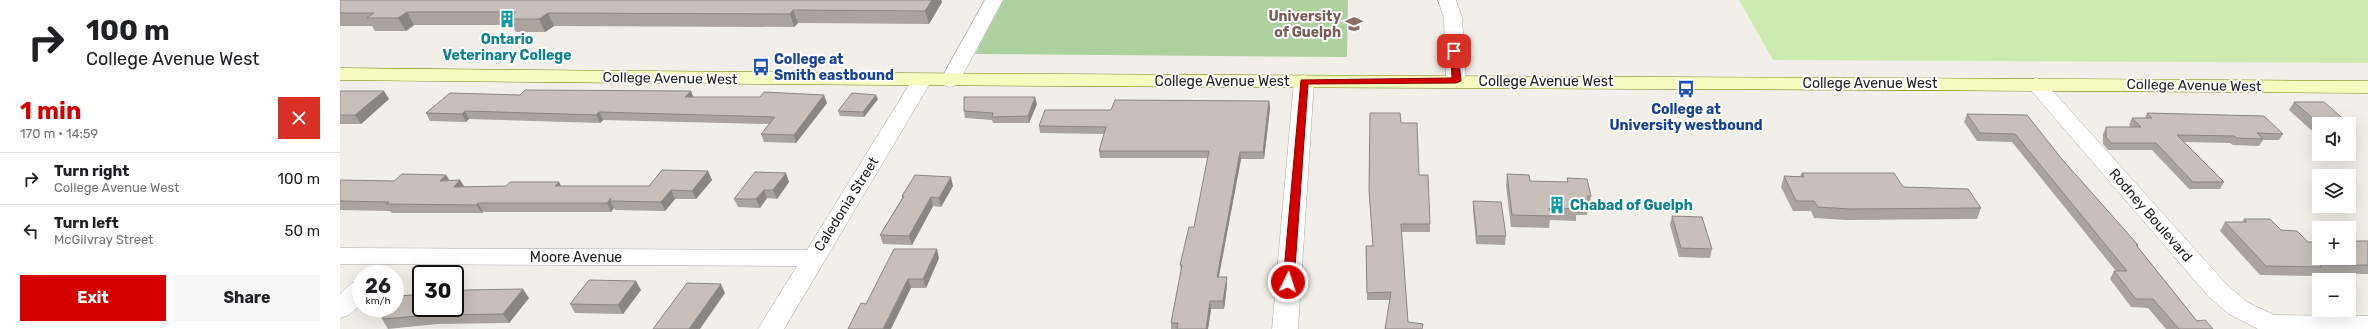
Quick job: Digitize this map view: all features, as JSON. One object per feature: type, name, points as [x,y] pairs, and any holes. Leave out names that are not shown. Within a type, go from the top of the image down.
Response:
[{"type":"main road","name":"College Avenue West","points":[[340,74],[950,81],[1456,81],[2036,84],[2368,88]]},
{"type":"street","points":[[950,81],[994,0]]},
{"type":"street","points":[[1447,0],[1453,18],[1456,81]]},
{"type":"street","name":"Caledonia Street","points":[[771,329],[812,258],[922,80]]},
{"type":"street","points":[[1285,329],[1304,81]]},
{"type":"street","name":"Rodney Boulevard","points":[[2036,84],[2218,291],[2238,308],[2275,327]]},
{"type":"street","name":"Moore Avenue","points":[[340,256],[812,258]]},
{"type":"street","points":[[387,265],[396,257]]},
{"type":"street","points":[[340,309],[352,298]]},
{"type":"street","points":[[2275,327],[2368,325]]},
{"type":"green space","points":[[1003,0],[1348,0],[1347,57],[975,54]]},
{"type":"green space","points":[[1739,0],[2368,0],[2368,63],[1773,60]]},
{"type":"building","points":[[340,0],[932,0],[925,11],[793,10],[790,14],[548,13],[539,19],[509,19],[516,12],[407,12],[398,18],[367,18],[374,13],[340,13]]},
{"type":"building","points":[[525,90],[691,91],[685,97],[760,97],[764,92],[824,95],[794,135],[761,134],[775,117],[599,112],[596,115],[465,111],[462,114],[426,113],[450,93],[520,95]]},
{"type":"building","points":[[340,91],[384,91],[355,115],[340,115]]},
{"type":"building","points":[[852,93],[876,95],[863,112],[838,111]]},
{"type":"building","points":[[964,97],[1035,97],[1028,116],[992,117],[993,113],[964,111]]},
{"type":"building","points":[[1115,100],[1269,101],[1263,152],[1240,152],[1217,277],[1227,277],[1223,301],[1210,301],[1206,329],[1177,329],[1178,323],[1171,323],[1182,265],[1180,265],[1189,227],[1194,227],[1209,151],[1099,151],[1106,127],[1039,126],[1045,110],[1111,110]]},
{"type":"building","points":[[2294,102],[2324,102],[2341,117],[2312,117]]},
{"type":"building","points":[[1370,113],[1400,113],[1401,123],[1417,123],[1419,175],[1428,175],[1430,224],[1401,224],[1408,322],[1423,324],[1422,329],[1385,329],[1391,292],[1367,293],[1366,246],[1373,246],[1369,189]]},
{"type":"building","points":[[2147,113],[2264,116],[2283,134],[2257,133],[2263,139],[2237,138],[2234,136],[2177,135],[2224,182],[2193,182],[2156,143],[2111,143],[2106,137],[2106,127],[2141,127],[2132,118],[2152,118]]},
{"type":"building","points":[[1967,114],[2027,115],[2061,158],[2138,245],[2136,245],[2197,321],[2205,320],[2213,329],[2179,329],[2153,299],[2136,299],[2114,271],[2127,271],[2015,134],[1980,133]]},
{"type":"building","points":[[662,170],[708,171],[692,191],[671,190],[661,202],[610,201],[611,198],[607,203],[478,203],[476,205],[386,204],[389,202],[340,201],[340,180],[394,181],[402,174],[446,175],[440,181],[460,180],[454,187],[506,186],[510,182],[559,182],[555,186],[649,186]]},
{"type":"building","points":[[755,172],[786,173],[773,190],[764,190],[756,199],[734,199]]},
{"type":"building","points":[[1802,173],[1894,173],[1903,187],[1968,189],[1981,208],[1850,209],[1818,207],[1814,201],[1796,201],[1784,176],[1804,177]]},
{"type":"building","name":"Chabad of Guelph","points":[[1507,174],[1529,175],[1530,181],[1568,182],[1567,178],[1587,179],[1591,196],[1587,196],[1589,204],[1576,203],[1577,209],[1549,208],[1551,216],[1512,215]]},
{"type":"building","points":[[915,175],[951,177],[939,198],[931,197],[909,236],[880,235],[904,196],[902,196]]},
{"type":"building","points":[[1473,201],[1501,202],[1506,236],[1477,236]]},
{"type":"building","points":[[1672,216],[1702,217],[1712,249],[1681,248]]},
{"type":"building","points":[[2244,219],[2270,219],[2281,230],[2297,231],[2308,242],[2312,242],[2312,265],[2320,265],[2321,267],[2266,266],[2225,222],[2247,222]]},
{"type":"building","points":[[2356,241],[2368,241],[2368,265],[2356,265]]},
{"type":"building","points":[[894,249],[937,249],[923,279],[908,279],[883,329],[848,329],[861,303],[866,304]]},
{"type":"building","points":[[589,280],[636,281],[618,305],[570,304]]},
{"type":"building","points":[[687,283],[721,284],[689,329],[653,329]]},
{"type":"building","points":[[523,289],[503,314],[464,315],[464,290]]},
{"type":"building","points":[[412,295],[412,317],[382,319],[383,317],[404,317],[404,296]]},
{"type":"place","name":"Ontario Veterinary College","points":[[507,19]]},
{"type":"place","name":"University of Guelph","points":[[1354,24]]},
{"type":"place","name":"College at Smith eastbound","points":[[761,67]]},
{"type":"place","name":"College at University westbound","points":[[1686,89]]},
{"type":"place","name":"Chabad of Guelph","points":[[1557,205]]},
{"type":"route","points":[[1288,282],[1304,81],[1456,81],[1454,51]]}]
